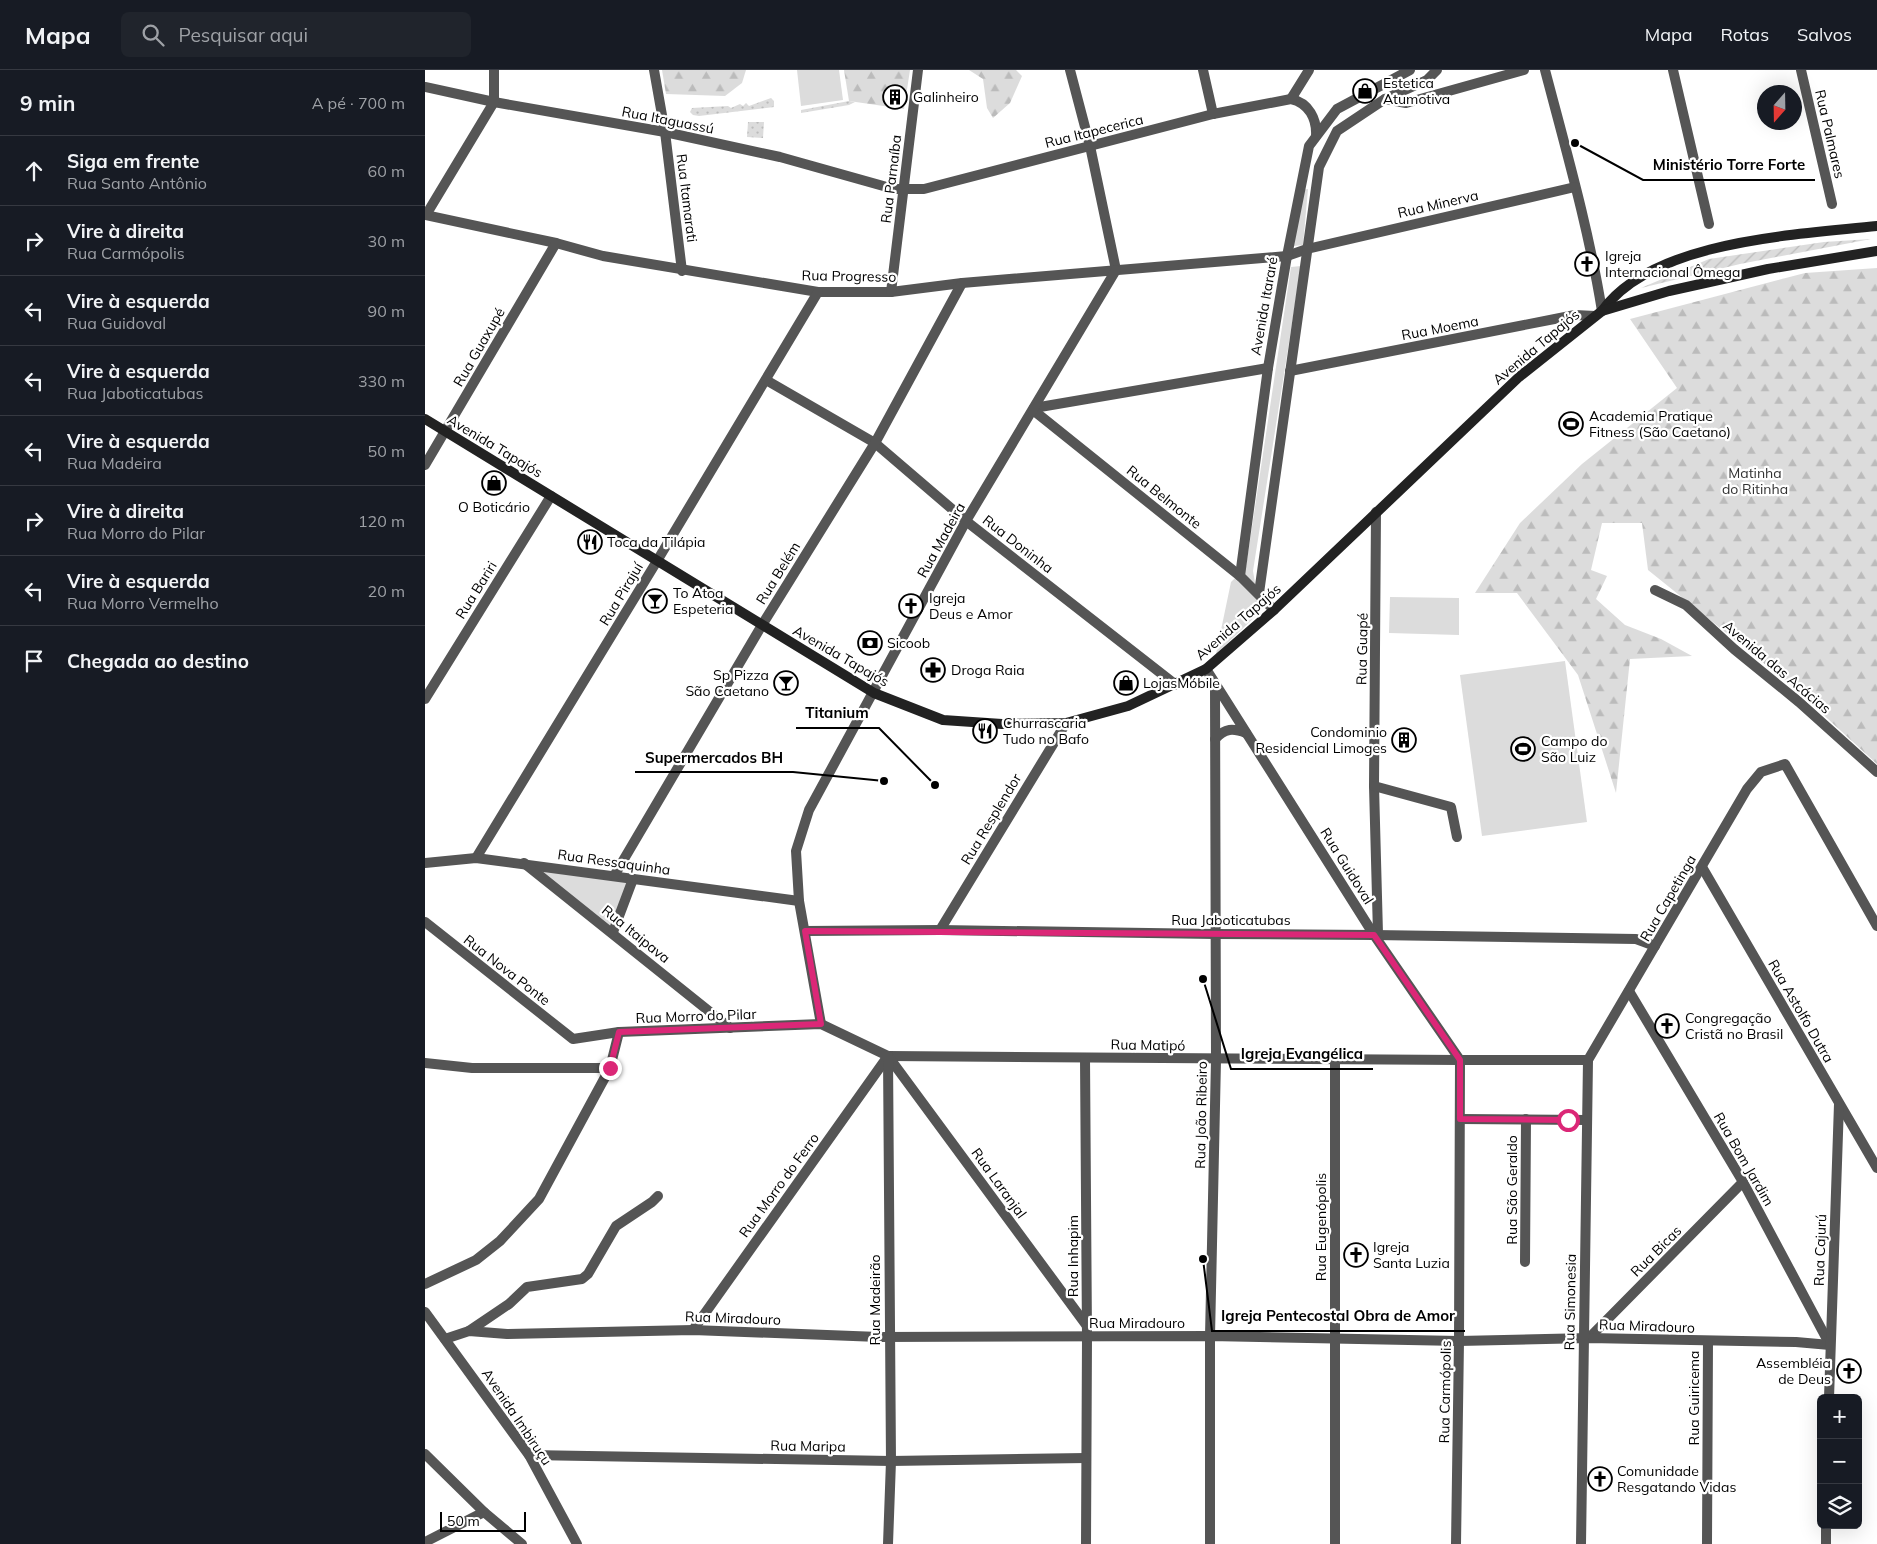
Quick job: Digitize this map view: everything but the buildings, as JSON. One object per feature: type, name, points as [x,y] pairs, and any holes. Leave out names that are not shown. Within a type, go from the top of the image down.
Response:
[{"type":"main road","name":"Avenida Tapajós","points":[[425,419],[762,626],[875,692],[943,720],[1002,724],[1066,723],[1128,706],[1176,685],[1206,669],[1274,610],[1519,378],[1599,314],[1611,298],[1661,265],[1713,247],[1877,226]]},
{"type":"main road","name":"Avenida Tapajós","points":[[1599,314],[1669,291],[1769,269],[1877,251]]},
{"type":"street","points":[[426,215],[494,102],[494,70]]},
{"type":"street","name":"Rua Itamarati","points":[[654,70],[665,132],[683,270]]},
{"type":"street","name":"Rua Parnaíba","points":[[891,292],[918,70]]},
{"type":"street","points":[[1070,70],[1090,146],[1116,270]]},
{"type":"street","points":[[1203,70],[1213,114]]},
{"type":"street","points":[[1309,70],[1291,98],[1300,100],[1317,122],[1316,136]]},
{"type":"street","name":"Avenida Itararé","points":[[1240,576],[1268,368],[1287,256],[1309,146],[1337,109],[1409,70]]},
{"type":"street","points":[[1259,593],[1319,167],[1337,131],[1385,99],[1427,80],[1437,70]]},
{"type":"street","points":[[1385,99],[1406,103],[1524,70]]},
{"type":"street","points":[[1545,70],[1597,278],[1599,314]]},
{"type":"street","points":[[1673,70],[1709,224]]},
{"type":"street","name":"Rua Palmares","points":[[1801,70],[1832,204]]},
{"type":"street","name":"Rua Itaguassú","points":[[425,87],[494,102],[665,132],[780,157],[894,189],[903,189]]},
{"type":"street","name":"Rua Itapecerica","points":[[903,189],[924,189],[1213,114],[1291,98]]},
{"type":"street","name":"Rua Minerva","points":[[1307,248],[1575,186]]},
{"type":"street","name":"Rua Progresso","points":[[426,215],[556,243],[603,256],[818,292],[891,292],[962,283],[1287,256],[1307,248]]},
{"type":"street","name":"Rua Guaxupé","points":[[425,465],[556,243]]},
{"type":"street","name":"Rua Madeira","points":[[821,1024],[799,901],[797,850],[809,810],[875,692],[966,521],[1116,270]]},
{"type":"street","name":"Rua Belém","points":[[614,876],[762,626],[875,443],[962,283]]},
{"type":"street","name":"Rua Pirajuí","points":[[476,858],[818,292]]},
{"type":"street","name":"Rua Moema","points":[[1290,371],[1575,315],[1599,314]]},
{"type":"street","points":[[1034,409],[1268,368]]},
{"type":"street","name":"Rua Doninha","points":[[766,380],[875,443],[966,521],[1176,685]]},
{"type":"street","name":"Rua Belmonte","points":[[1034,409],[1240,576],[1274,610]]},
{"type":"street","name":"Rua Bariri","points":[[425,699],[551,496]]},
{"type":"street","name":"Rua Guapé","points":[[1376,512],[1376,934]]},
{"type":"street","name":"Avenida das Acácias","points":[[1655,590],[1687,605],[1734,649],[1799,702],[1877,772]]},
{"type":"street","name":"Rua Guidoval","points":[[1206,669],[1215,686],[1376,934],[1460,1060]]},
{"type":"street","name":"Rua João Ribeiro","points":[[1210,1544],[1210,1336],[1216,1060],[1215,686]]},
{"type":"street","name":"Rua Resplendor","points":[[940,930],[1066,723]]},
{"type":"street","points":[[1215,739],[1220,733],[1228,729],[1246,733]]},
{"type":"street","name":"Rua Capetinga","points":[[1588,1060],[1747,789],[1761,772],[1785,764],[1877,926]]},
{"type":"street","points":[[1375,786],[1451,807],[1457,837]]},
{"type":"street","name":"Rua Ressaquinha","points":[[425,864],[476,858],[799,901]]},
{"type":"street","name":"Rua Itaipava","points":[[524,863],[613,932],[730,1028]]},
{"type":"street","name":"Rua Astolfo Dutra","points":[[1702,867],[1877,1168]]},
{"type":"street","points":[[613,932],[633,879]]},
{"type":"street","name":"Rua Nova Ponte","points":[[425,922],[573,1039]]},
{"type":"street","name":"Rua Jaboticatubas","points":[[805,931],[940,930],[1376,934],[1636,939],[1655,946]]},
{"type":"street","name":"Rua Bom Jardim","points":[[1629,991],[1743,1182],[1830,1345]]},
{"type":"street","points":[[821,1024],[888,1056]]},
{"type":"street","name":"Rua Morro do Pilar","points":[[573,1039],[619,1032],[821,1024]]},
{"type":"street","points":[[425,1284],[476,1260],[500,1241],[539,1199],[610,1068],[619,1032]]},
{"type":"street","name":"Rua Matipó","points":[[888,1056],[1335,1061],[1588,1060]]},
{"type":"street","name":"Rua Laranjal","points":[[888,1056],[1087,1326]]},
{"type":"street","name":"Rua Morro do Ferro","points":[[693,1330],[888,1056]]},
{"type":"street","name":"Rua Madeirão","points":[[888,1056],[888,1335],[891,1461],[888,1544]]},
{"type":"street","name":"Rua Inhapim","points":[[1085,1058],[1086,1544]]},
{"type":"street","name":"Rua Carmópolis","points":[[1455,1544],[1459,1341],[1460,1060]]},
{"type":"street","name":"Rua Simonesia","points":[[1581,1544],[1586,1338],[1586,1120],[1588,1060]]},
{"type":"street","name":"Rua Eugenópolis","points":[[1335,1061],[1335,1544]]},
{"type":"street","points":[[425,1064],[472,1068],[610,1068]]},
{"type":"street","name":"Rua Cajurú","points":[[1829,1394],[1839,1102]]},
{"type":"street","points":[[1460,1119],[1586,1120]]},
{"type":"street","name":"Rua São Geraldo","points":[[1525,1262],[1526,1119]]},
{"type":"street","name":"Rua Bicas","points":[[1586,1338],[1743,1182]]},
{"type":"street","points":[[469,1332],[509,1304],[527,1287],[582,1278],[588,1274],[617,1226],[658,1196]]},
{"type":"street","name":"Avenida Imbiruçu","points":[[425,1312],[529,1455],[577,1544]]},
{"type":"street","name":"Rua Miradouro","points":[[445,1339],[469,1332],[507,1334],[693,1330],[879,1337],[888,1335],[1087,1338],[1210,1336],[1459,1341],[1586,1338],[1830,1345]]},
{"type":"street","name":"Rua Guiricema","points":[[1707,1544],[1708,1342]]},
{"type":"street","points":[[425,1454],[485,1512],[522,1544]]},
{"type":"street","name":"Rua Maripa","points":[[529,1455],[891,1461],[1086,1458]]},
{"type":"street","points":[[425,1542],[485,1512]]},
{"type":"street","points":[[1826,1529],[1826,1544]]},
{"type":"green space","points":[[662,70],[746,70],[742,83],[725,96],[666,94]]},
{"type":"green space","points":[[797,70],[839,70],[843,100],[801,106]]},
{"type":"green space","points":[[844,70],[910,70],[904,109],[849,101]]},
{"type":"green space","points":[[969,70],[1016,70],[1022,76],[1010,103],[993,118],[987,108],[983,79]]},
{"type":"green space","points":[[771,98],[774,101],[774,107],[699,116],[693,115],[690,112],[692,108],[728,106],[731,108],[740,104],[743,106],[746,103],[749,106]]},
{"type":"green space","points":[[849,101],[855,102],[849,105],[801,113],[801,110]]},
{"type":"green space","points":[[748,122],[764,122],[763,138],[747,137]]},
{"type":"green space","points":[[1308,189],[1303,245],[1294,246],[1301,190]]},
{"type":"green space","points":[[1871,239],[1740,264],[1641,288],[1709,259],[1824,242]]},
{"type":"green space","points":[[1301,266],[1253,571],[1260,612],[1216,654],[1231,582],[1246,567],[1291,267]]},
{"type":"green space","name":"Matinha do Ritinha","points":[[1877,268],[1877,764],[1792,686],[1648,570],[1642,523],[1602,523],[1591,570],[1607,576],[1596,599],[1625,625],[1661,639],[1692,656],[1630,659],[1616,793],[1578,675],[1517,593],[1475,593],[1520,523],[1582,464],[1677,388],[1630,319],[1805,273]]},
{"type":"green space","points":[[1390,597],[1459,598],[1459,635],[1389,633]]},
{"type":"green space","name":"Campo do São Luiz","points":[[1565,661],[1587,822],[1482,836],[1460,675]]},
{"type":"green space","points":[[530,865],[631,880],[612,928]]},
{"type":"place","name":"Estetica Atumotiva","points":[[1365,91]]},
{"type":"place","name":"Galinheiro","points":[[895,97]]},
{"type":"place","name":"Ministério Torre Forte","points":[[1575,143]]},
{"type":"place","name":"Igreja Internacional Ômega","points":[[1587,264]]},
{"type":"place","name":"Academia Pratique Fitness (São Caetano)","points":[[1571,424]]},
{"type":"place","name":"O Boticário","points":[[494,483]]},
{"type":"place","name":"Toca da Tilápia","points":[[590,542]]},
{"type":"place","name":"To Atoa Espeteria","points":[[655,601]]},
{"type":"place","name":"Igreja Deus e Amor","points":[[911,606]]},
{"type":"place","name":"Sicoob","points":[[870,643]]},
{"type":"place","name":"Droga Raia","points":[[933,670]]},
{"type":"place","name":"Sp Pizza São Caetano","points":[[786,683]]},
{"type":"place","name":"LojasMóbile","points":[[1126,683]]},
{"type":"place","name":"Churrascaria Tudo no Bafo","points":[[985,731]]},
{"type":"place","name":"Condominio Residencial Limoges","points":[[1404,740]]},
{"type":"place","name":"Campo do São Luiz","points":[[1523,749]]},
{"type":"place","name":"Supermercados BH","points":[[884,781]]},
{"type":"place","name":"Titanium","points":[[935,785]]},
{"type":"place","name":"Igreja Evangélica","points":[[1203,979]]},
{"type":"place","name":"Congregação Cristã no Brasil","points":[[1667,1026]]},
{"type":"place","name":"Igreja Santa Luzia","points":[[1356,1255]]},
{"type":"place","name":"Igreja Pentecostal Obra de Amor","points":[[1203,1259]]},
{"type":"place","name":"Assembléia de Deus","points":[[1849,1371]]},
{"type":"place","name":"Comunidade Resgatando Vidas","points":[[1600,1479]]},
{"type":"route","points":[[610,1068],[619,1032],[821,1024],[805,931],[940,930],[1374,935],[1460,1060],[1460,1119],[1568,1120]]}]
